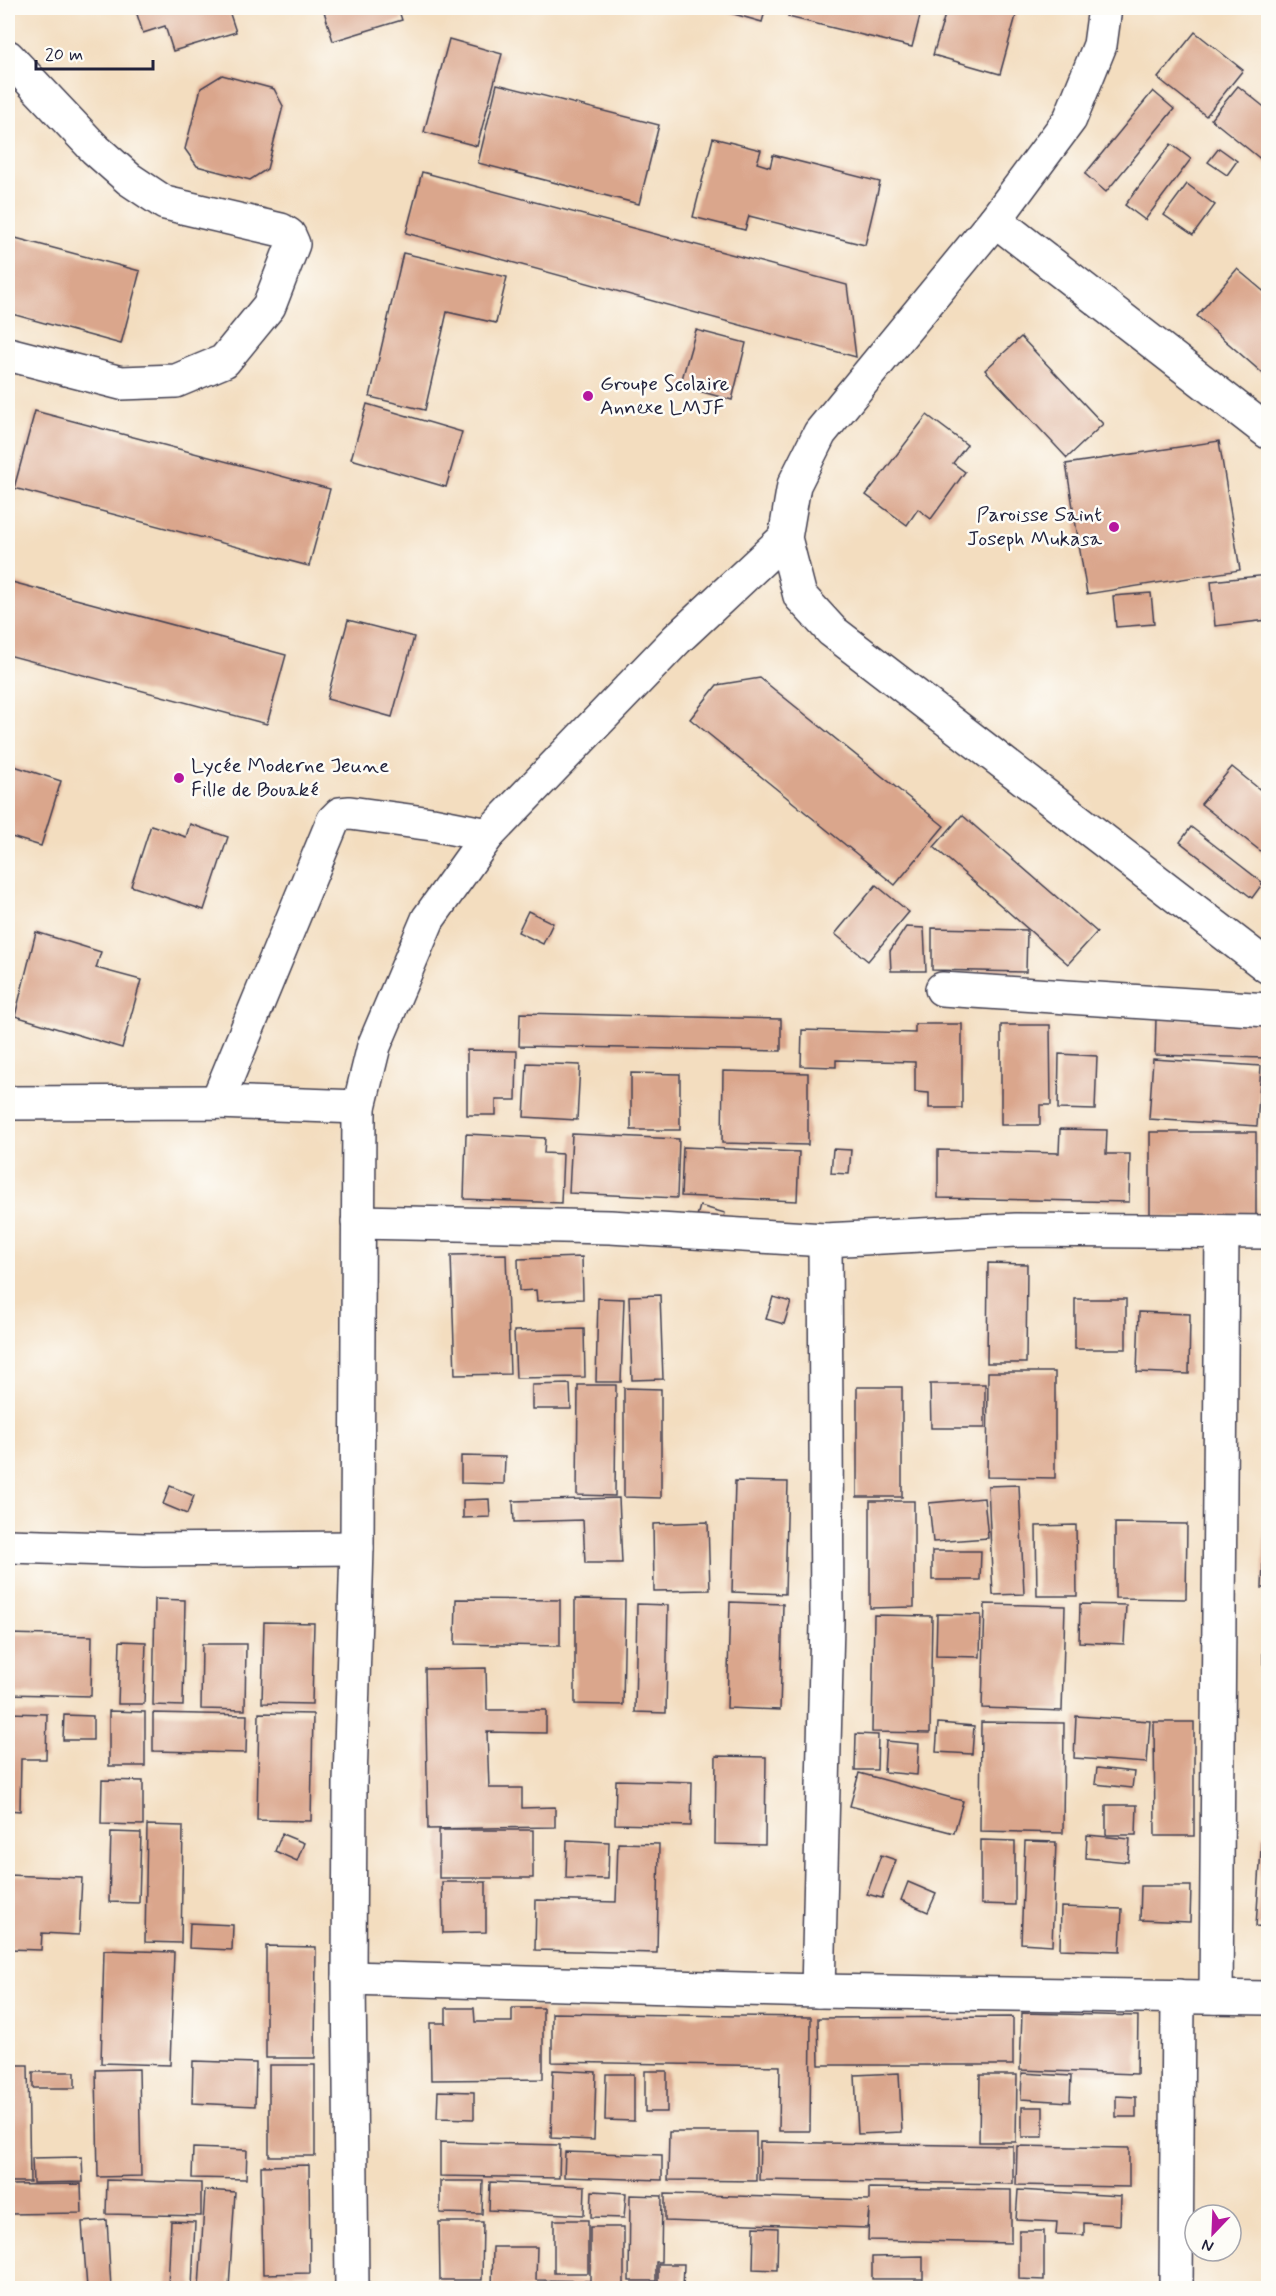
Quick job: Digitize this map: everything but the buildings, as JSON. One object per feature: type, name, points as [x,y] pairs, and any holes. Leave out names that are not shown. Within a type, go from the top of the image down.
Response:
[{"type":"street","points":[[1105,8],[1100,45],[1070,119],[995,220],[820,433],[794,485],[785,538],[801,596],[832,631],[1269,967]]},
{"type":"street","points":[[8,57],[95,149],[129,179],[165,203],[281,230],[290,236],[293,244],[269,306],[224,362],[176,381],[121,383],[8,354]]},
{"type":"street","points":[[995,220],[1269,432]]},
{"type":"street","points":[[352,2289],[350,1782],[357,1548],[359,1107],[374,1046],[428,919],[488,835],[677,639],[785,538]]},
{"type":"street","points":[[218,1102],[333,821],[340,814],[350,813],[432,824],[488,835]]},
{"type":"street","points":[[942,989],[1269,1010]]},
{"type":"street","points":[[8,1103],[218,1102],[359,1107]]},
{"type":"street","points":[[358,1222],[610,1227],[825,1240],[1016,1230],[1269,1232]]},
{"type":"street","points":[[1216,1997],[1222,1233]]},
{"type":"street","points":[[818,1991],[827,1623],[825,1240]]},
{"type":"street","points":[[8,1546],[144,1550],[357,1548]]},
{"type":"street","points":[[349,1978],[818,1991],[1269,1998]]},
{"type":"street","points":[[1176,2289],[1178,1996]]},
{"type":"place","name":"Groupe Scolaire Annexe LMJF","points":[[588,396]]},
{"type":"place","name":"Paroisse Saint Joseph Mukasa","points":[[1114,527]]},
{"type":"place","name":"Lycée Moderne Jeune Fille de Bouaké","points":[[179,778]]}]
